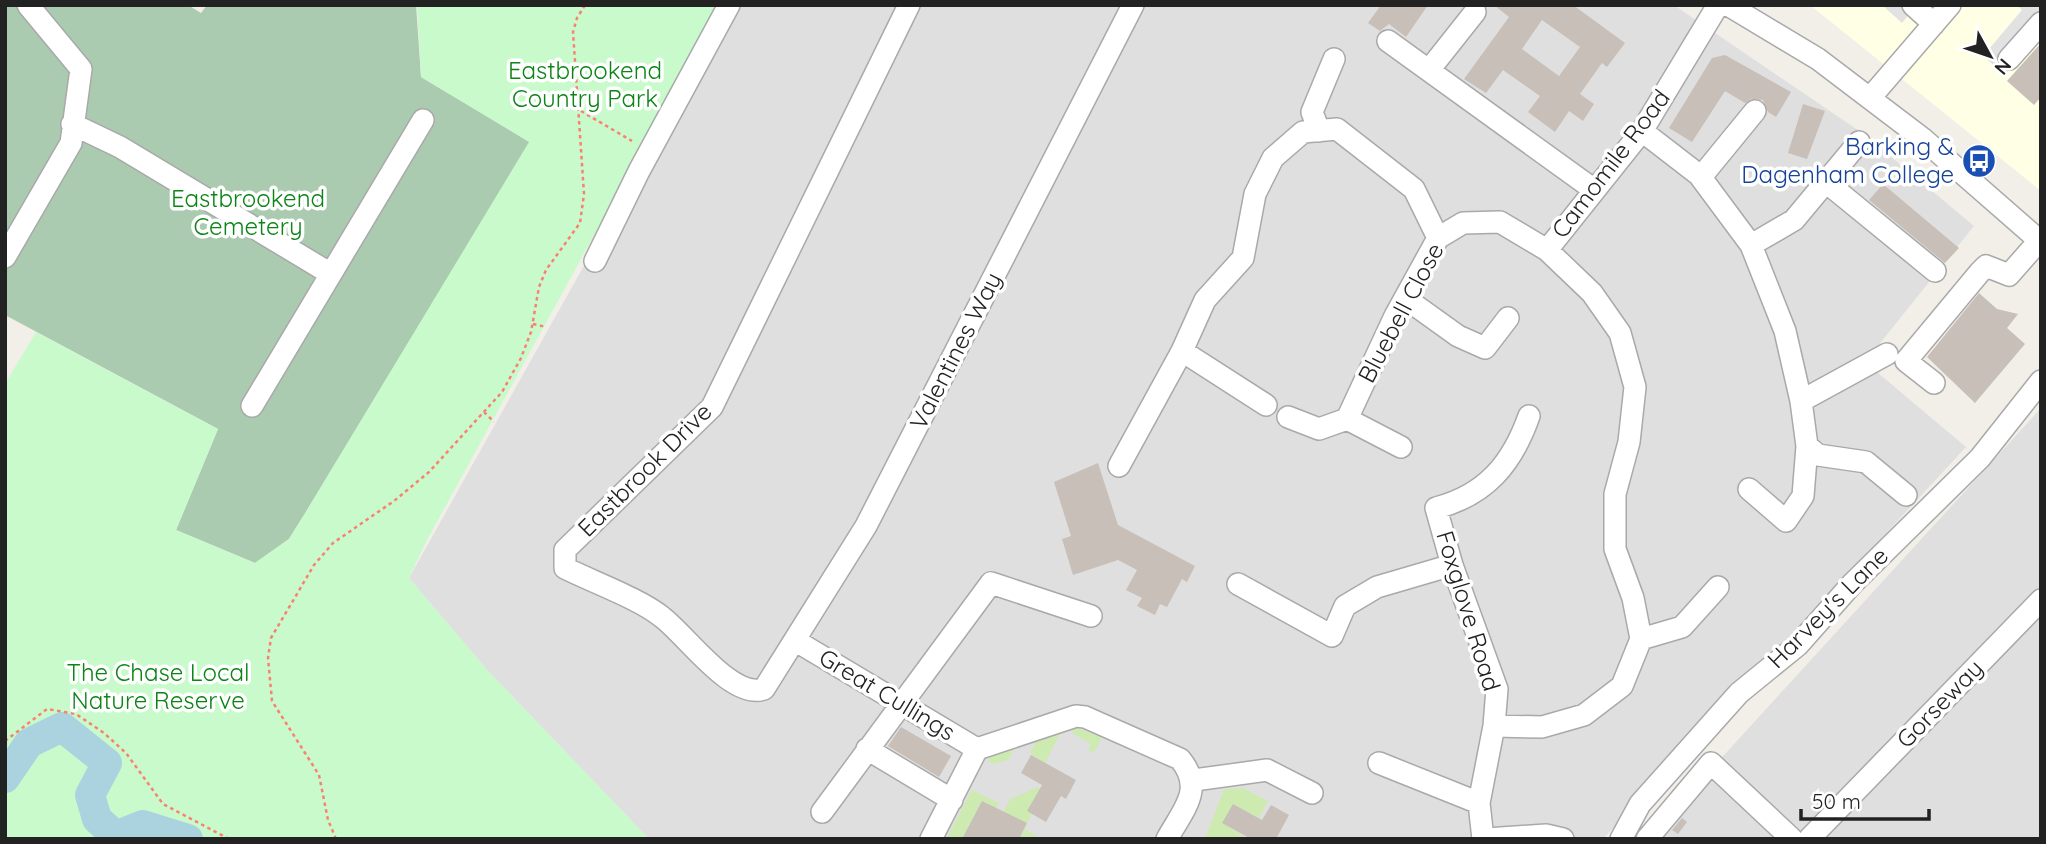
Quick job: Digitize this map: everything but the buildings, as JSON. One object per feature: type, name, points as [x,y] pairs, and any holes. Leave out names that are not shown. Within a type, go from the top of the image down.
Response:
[{"type":"street","points":[[5,257],[71,143],[81,69],[28,5]]},
{"type":"street","points":[[595,261],[729,5]]},
{"type":"street","name":"Eastbrook Drive","points":[[764,689],[746,690],[736,684],[661,615],[565,568],[565,550],[712,407],[909,5]]},
{"type":"street","name":"Valentines Way","points":[[764,689],[866,526],[1133,5]]},
{"type":"street","name":"Camomile Road","points":[[1547,250],[1593,189],[1642,131],[1718,5]]},
{"type":"street","points":[[1728,5],[1818,59],[1870,98],[1922,138],[2040,242],[2009,275],[1986,266],[1906,361],[1934,383]]},
{"type":"street","points":[[1913,5],[1934,23]]},
{"type":"street","points":[[1870,98],[1950,5]]},
{"type":"street","points":[[1429,70],[1475,12]]},
{"type":"street","points":[[2009,59],[2041,23]]},
{"type":"street","points":[[1388,41],[1593,189]]},
{"type":"street","points":[[1318,131],[1312,111],[1334,59]]},
{"type":"street","points":[[1701,177],[1755,111]]},
{"type":"street","points":[[252,406],[423,120]]},
{"type":"street","points":[[72,124],[120,147],[331,274]]},
{"type":"street","points":[[1119,466],[1182,351],[1205,300],[1242,258],[1255,194],[1273,159],[1303,132],[1337,129],[1414,189],[1438,238]]},
{"type":"street","points":[[1642,131],[1701,177],[1751,245],[1785,331],[1801,401],[1807,446],[1803,496],[1786,521],[1749,489]]},
{"type":"street","points":[[1751,245],[1794,220],[1859,142]]},
{"type":"street","points":[[1826,182],[1935,271]]},
{"type":"street","name":"Bluebell Close","points":[[1347,419],[1405,298],[1438,238],[1463,223],[1500,222],[1547,250],[1592,293],[1620,333],[1635,387],[1629,442],[1615,494],[1615,549],[1633,598],[1641,639]]},
{"type":"street","points":[[1405,298],[1458,335],[1485,348],[1508,318]]},
{"type":"street","points":[[1182,351],[1266,405]]},
{"type":"street","points":[[1801,401],[1887,354]]},
{"type":"street","name":"Harvey's Lane","points":[[1621,839],[1640,804],[1739,693],[1798,645],[1852,584],[1980,458],[2041,382]]},
{"type":"street","name":"Foxglove Road","points":[[1484,839],[1479,803],[1494,726],[1497,689],[1452,565],[1436,508],[1465,500],[1479,491],[1512,454],[1529,416]]},
{"type":"street","points":[[1289,417],[1319,429],[1347,419],[1401,447]]},
{"type":"street","points":[[1807,446],[1818,455],[1866,462],[1906,495]]},
{"type":"street","points":[[1238,584],[1332,636],[1345,606],[1377,587],[1452,565]]},
{"type":"street","points":[[822,813],[991,583],[1091,616]]},
{"type":"street","points":[[1494,726],[1542,727],[1584,715],[1622,686],[1641,639],[1682,627],[1718,587]]},
{"type":"street","name":"Gorseway","points":[[1809,839],[2041,600]]},
{"type":"street","name":"Great Cullings","points":[[796,641],[977,749]]},
{"type":"street","name":"Great Cullings","points":[[931,839],[977,749],[1066,718],[1085,717],[1180,759],[1194,780]]},
{"type":"street","points":[[867,749],[952,800]]},
{"type":"street","points":[[1379,763],[1479,803]]},
{"type":"street","points":[[1647,839],[1711,763],[1792,839]]},
{"type":"street","points":[[1173,837],[1189,800],[1194,780],[1267,770],[1311,793]]},
{"type":"street","points":[[1484,839],[1546,835],[1563,839]]},
{"type":"path","points":[[336,839],[328,820],[319,775],[272,701],[268,658],[277,625],[314,565],[333,543],[394,501],[429,472],[502,393],[521,358],[533,324],[539,287],[546,270],[580,223],[584,194],[581,111],[573,32],[585,5]]},
{"type":"path","points":[[581,111],[650,152]]},
{"type":"path","points":[[533,324],[545,327]]},
{"type":"path","points":[[521,358],[527,362]]},
{"type":"path","points":[[483,411],[494,422]]},
{"type":"path","points":[[5,741],[47,709],[76,714],[104,733],[126,753],[163,804],[229,839]]},
{"type":"shaded area","points":[[730,5],[1674,5],[1865,135],[1974,226],[1865,362],[1966,447],[1603,839],[649,839],[488,671],[409,578]]},
{"type":"shaded area","points":[[1810,5],[2041,5],[2041,191]]},
{"type":"shaded area","points":[[1882,5],[1917,5],[1902,23]]},
{"type":"shaded area","points":[[2017,5],[2041,5],[2041,34],[2005,75],[1983,56],[2022,10]]},
{"type":"shaded area","points":[[2041,408],[2041,839],[1653,839],[1663,822]]},
{"type":"green space","name":"Eastbrookend Cemetery","points":[[5,5],[188,5],[201,13],[207,5],[416,5],[421,77],[530,142],[289,539],[255,563],[176,530],[218,429],[5,315]]},
{"type":"green space","name":"The Chase Local Nature Reserve","points":[[417,5],[720,5],[426,542],[409,578],[488,671],[649,839],[5,839],[5,384],[36,332],[218,429],[176,530],[255,563],[289,539],[529,142],[421,77]]},
{"type":"green space","points":[[1073,726],[1102,738],[1093,753],[1088,750],[1091,744],[1072,733]]},
{"type":"green space","points":[[1061,732],[1045,763],[1030,753],[1037,739]]},
{"type":"green space","points":[[1015,748],[1008,760],[993,764],[988,761],[992,753]]},
{"type":"green space","points":[[1038,787],[1040,789],[1028,811],[1032,814],[1024,829],[1001,817],[1010,799]]},
{"type":"green space","points":[[1243,788],[1268,801],[1259,818],[1233,804],[1223,823],[1247,839],[1205,839],[1224,789]]},
{"type":"green space","points":[[972,790],[999,803],[996,808],[982,801],[962,839],[946,839]]},
{"type":"green space","points":[[1024,829],[1042,839],[1019,839]]},
{"type":"waterway","points":[[5,778],[29,743],[62,727],[107,763],[90,795],[97,819],[116,836],[143,825],[188,839]]},
{"type":"place","name":"Barking & Dagenham College","points":[[1979,161]]},
{"type":"park label","name":"Eastbrookend Country Park","points":[[585,85]]}]
